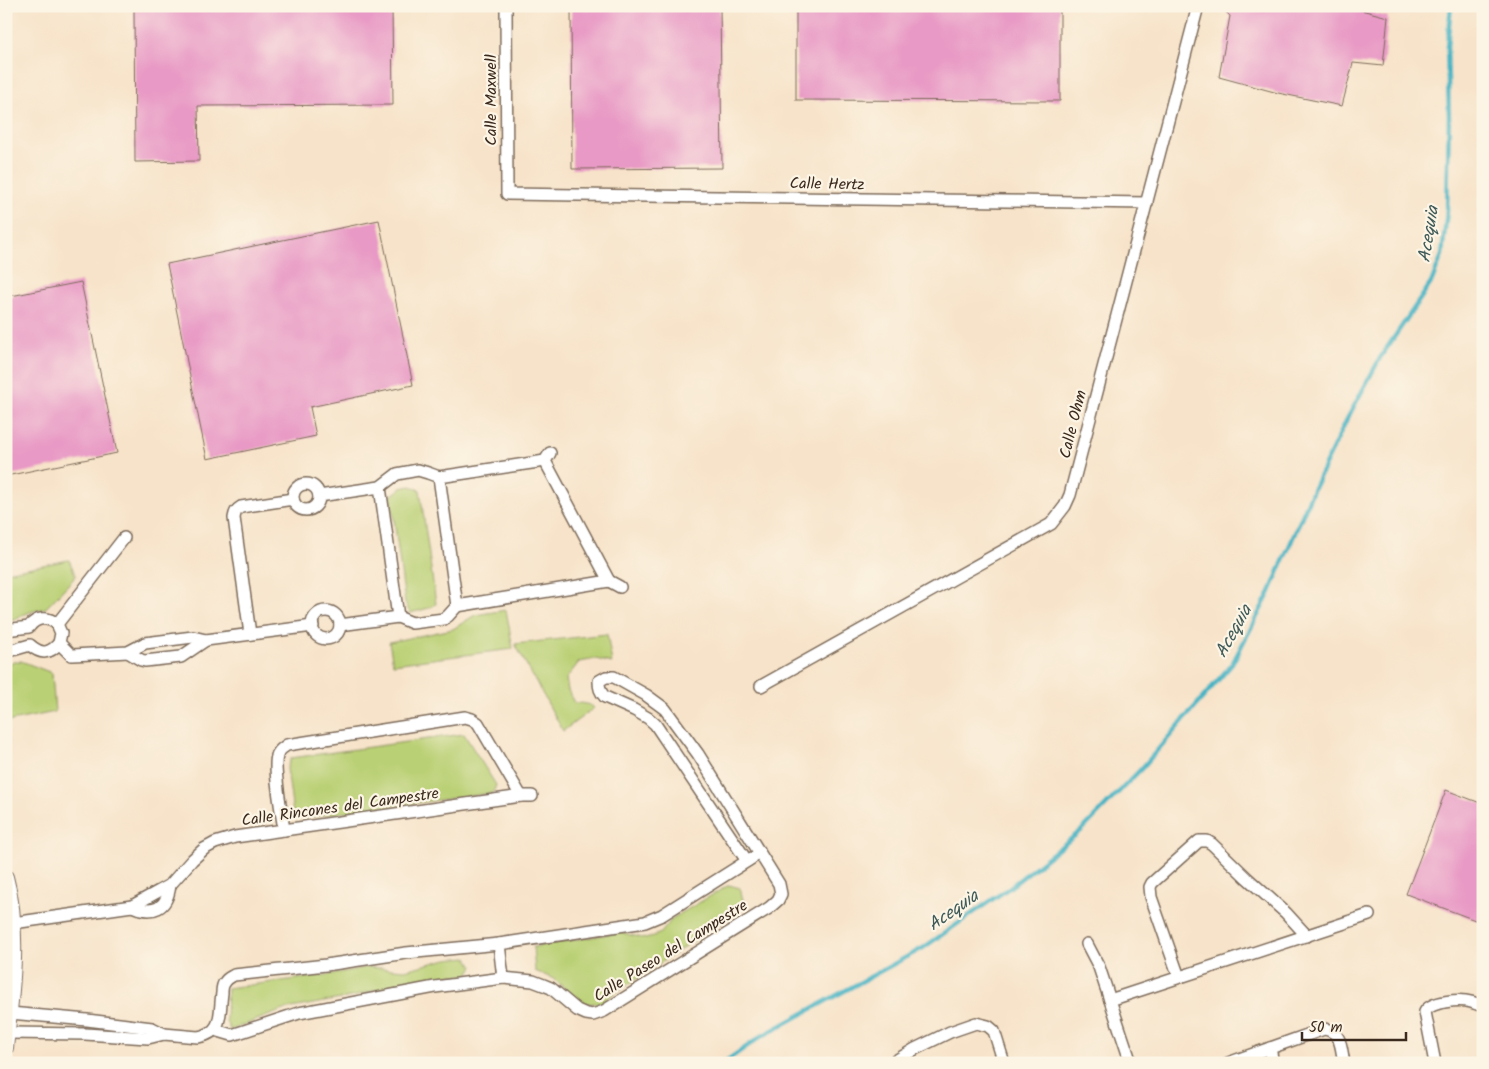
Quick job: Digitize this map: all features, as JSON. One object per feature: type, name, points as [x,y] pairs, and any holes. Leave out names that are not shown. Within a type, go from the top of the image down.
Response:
[{"type":"street","name":"Calle Maxwell","points":[[506,6],[507,194]]},
{"type":"street","name":"Calle Ohm","points":[[761,686],[1051,524],[1059,515],[1070,494],[1198,6]]},
{"type":"street","name":"Calle Hertz","points":[[507,194],[1147,203]]},
{"type":"street","points":[[319,496],[380,487],[397,474],[418,470],[440,477],[548,457],[609,581],[620,587]]},
{"type":"street","points":[[440,477],[457,606]]},
{"type":"street","points":[[305,484],[314,488],[319,496],[317,505],[308,511],[297,508],[292,499],[295,490],[305,484]]},
{"type":"street","points":[[380,487],[398,617]]},
{"type":"street","points":[[250,634],[234,513],[241,507],[292,499]]},
{"type":"street","points":[[57,624],[124,538]]},
{"type":"street","points":[[340,625],[398,617],[412,623],[444,619],[457,606],[609,581]]},
{"type":"street","points":[[327,611],[337,616],[340,625],[338,632],[332,638],[327,639],[318,637],[313,626],[314,618],[317,614],[327,611]]},
{"type":"street","points":[[40,618],[53,620],[57,624],[62,633],[59,644],[54,650],[41,652],[30,646],[27,634],[32,622],[40,618]]},
{"type":"street","points":[[59,644],[71,655],[128,652],[145,643],[193,637],[206,640],[313,626]]},
{"type":"street","points":[[6,630],[29,627]]},
{"type":"street","points":[[128,652],[145,661],[181,657],[206,640]]},
{"type":"street","points":[[6,652],[30,646]]},
{"type":"street","name":"Calle Paseo del Campestre","points":[[8,1033],[85,1034],[152,1028],[164,1034],[198,1037],[210,1034],[215,1030],[232,1035],[298,1013],[435,987],[503,978],[527,980],[541,984],[551,988],[577,1010],[586,1014],[598,1014],[768,908],[778,900],[781,894],[779,884],[698,754],[665,708],[614,677],[606,676],[599,681],[601,693],[648,718],[655,724],[747,861]]},
{"type":"street","name":"Calle Rincones del Campestre","points":[[13,923],[132,906],[170,885],[204,849],[215,843],[235,837],[526,796],[478,724],[472,719],[465,717],[284,747],[279,751],[276,762],[284,830]]},
{"type":"street","points":[[683,764],[698,754]]},
{"type":"street","points":[[1180,977],[1151,897],[1150,887],[1152,883],[1199,841],[1207,841],[1212,844],[1286,913],[1306,936]]},
{"type":"street","points":[[215,1030],[219,1022],[222,986],[226,980],[234,975],[499,944],[645,922],[662,915],[759,853]]},
{"type":"street","points":[[6,1048],[13,923],[7,886]]},
{"type":"street","points":[[1110,1000],[1369,915]]},
{"type":"street","points":[[499,944],[503,978]]},
{"type":"street","points":[[1087,944],[1099,967],[1131,1063]]},
{"type":"street","points":[[1435,1063],[1426,1009],[1431,1005],[1462,1001],[1483,1006]]},
{"type":"street","name":"Calle Paseo del Campestre","points":[[9,1005],[87,1020],[127,1031]]},
{"type":"street","points":[[85,1034],[87,1020]]},
{"type":"street","points":[[892,1063],[915,1049],[976,1022],[988,1026],[994,1031],[1004,1063]]},
{"type":"street","points":[[1228,1063],[1324,1029],[1329,1029],[1339,1037],[1344,1063]]},
{"type":"street","points":[[1270,1048],[1273,1063]]},
{"type":"green space","points":[[411,486],[420,490],[436,604],[410,613],[405,602],[391,496],[401,488]]},
{"type":"green space","points":[[69,560],[76,576],[46,608],[6,620],[6,572]]},
{"type":"green space","points":[[506,610],[513,649],[393,664],[389,642],[453,629],[475,615]]},
{"type":"green space","points":[[607,634],[612,663],[596,659],[579,662],[566,679],[568,690],[574,703],[587,704],[594,708],[563,731],[515,644]]},
{"type":"green space","points":[[21,661],[52,673],[55,712],[6,722],[6,663]]},
{"type":"green space","points":[[464,734],[496,785],[493,793],[301,818],[293,813],[287,768],[291,758]]},
{"type":"green space","points":[[729,885],[740,888],[745,907],[600,1003],[583,1004],[554,979],[535,971],[533,947],[620,932],[646,939],[661,933],[673,918]]},
{"type":"green space","points":[[467,957],[473,966],[467,976],[450,975],[415,983],[396,984],[356,996],[286,1009],[230,1030],[226,1020],[227,988],[327,975],[368,967],[405,970],[447,959]]},
{"type":"building","points":[[134,6],[392,6],[393,105],[198,106],[199,161],[135,162]]},
{"type":"building","points":[[571,6],[720,6],[722,168],[572,169]]},
{"type":"building","points":[[796,6],[1060,6],[1060,101],[796,100]]},
{"type":"building","points":[[1224,6],[1362,6],[1361,10],[1388,17],[1383,66],[1353,63],[1342,106],[1278,93],[1219,77],[1230,16],[1223,9]]},
{"type":"building","points":[[379,220],[413,385],[310,407],[316,436],[207,459],[167,264]]},
{"type":"building","points":[[81,282],[117,453],[6,476],[6,297]]},
{"type":"building","points":[[1446,790],[1483,804],[1483,923],[1406,894]]},
{"type":"waterway","name":"Acequia","points":[[723,1063],[762,1036],[923,948],[1009,888],[1082,830],[1142,768],[1232,664],[1270,592],[1313,490],[1346,421],[1380,358],[1431,283],[1442,255],[1447,211],[1449,117],[1447,46],[1451,6]]}]
